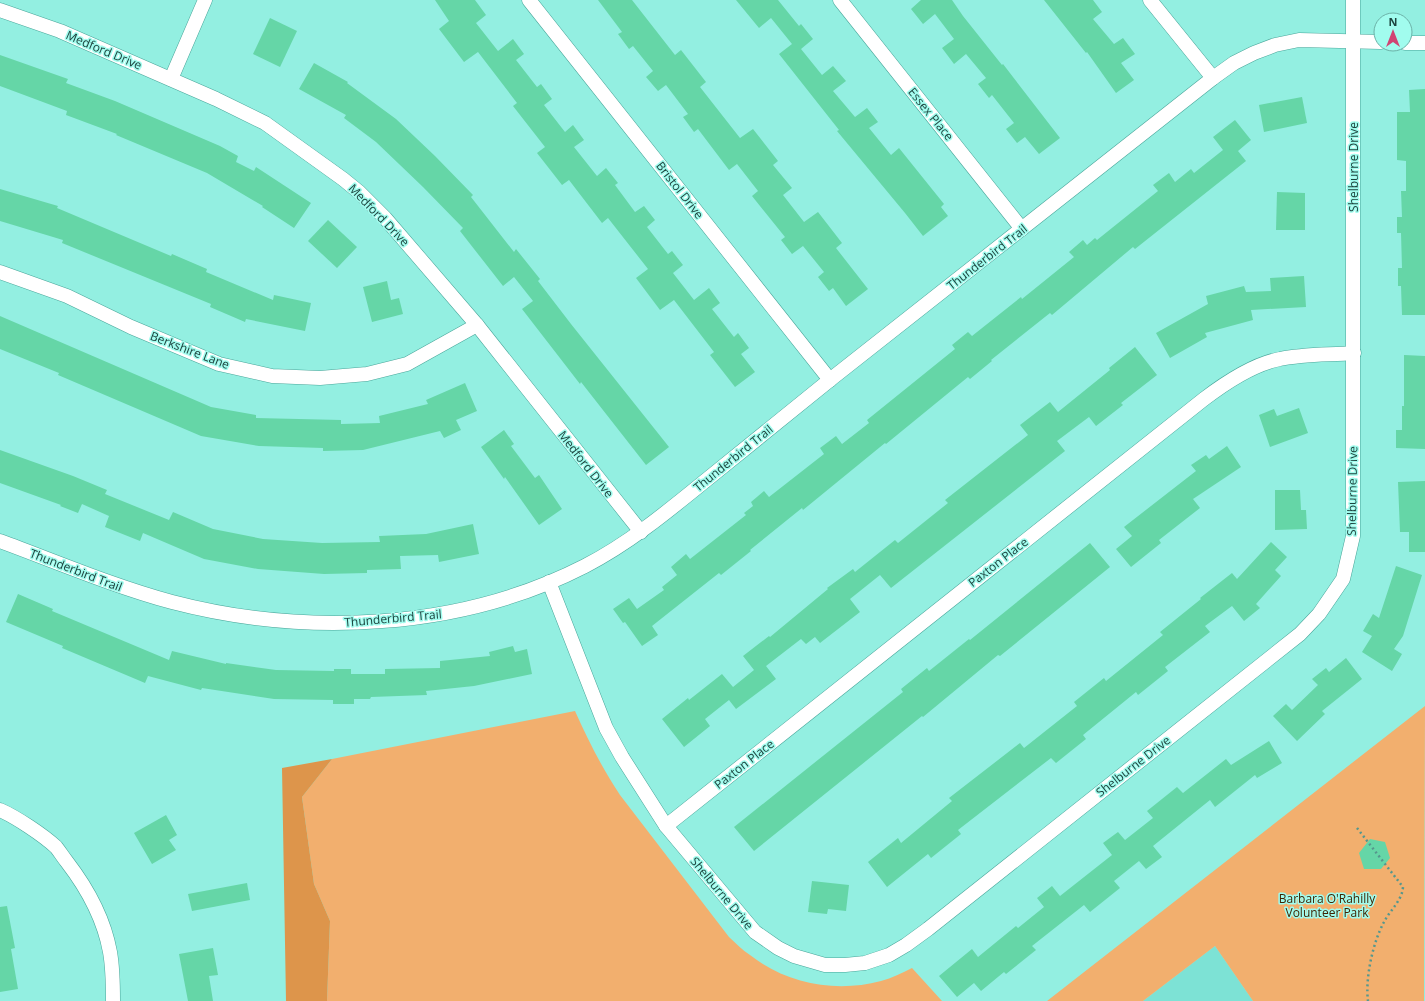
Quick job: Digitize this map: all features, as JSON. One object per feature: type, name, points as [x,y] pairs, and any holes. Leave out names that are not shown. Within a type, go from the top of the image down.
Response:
[{"type":"street","points":[[171,79],[205,0]]},
{"type":"street","name":"Bristol Drive","points":[[529,0],[830,380]]},
{"type":"street","name":"Essex Place","points":[[840,0],[1022,229]]},
{"type":"street","points":[[1150,0],[1213,78]]},
{"type":"street","name":"Shelburne Drive","points":[[550,582],[606,728],[622,757],[666,826],[755,932],[778,948],[794,956],[825,965],[845,965],[865,963],[889,955],[928,930],[1294,639],[1319,614],[1343,579],[1353,536],[1353,0]]},
{"type":"street","name":"Medford Drive","points":[[0,10],[60,31],[216,99],[265,123],[359,192],[385,218],[476,325],[640,532]]},
{"type":"street","name":"Thunderbird Trail","points":[[0,541],[124,588],[214,612],[275,620],[350,623],[415,618],[444,614],[478,606],[550,582],[586,566],[640,532],[830,380],[1234,63],[1275,45],[1299,40],[1373,42]]},
{"type":"street","points":[[1413,42],[1425,43]]},
{"type":"street","name":"Berkshire Lane","points":[[0,272],[67,296],[130,327],[219,364],[272,376],[320,378],[367,374],[401,366],[438,348],[476,325]]},
{"type":"street","name":"Paxton Place","points":[[666,826],[1226,382],[1253,368],[1278,359],[1301,356],[1354,354]]},
{"type":"street","points":[[0,810],[13,816],[55,847],[79,878],[93,903],[110,951],[113,979],[113,1001]]},
{"type":"path","points":[[1357,828],[1403,887],[1403,894],[1378,933],[1369,973],[1368,1001]]},
{"type":"shaded area","points":[[332,759],[302,797],[314,884],[330,921],[327,1001],[286,1001],[282,768]]},
{"type":"shaded area","points":[[1215,946],[1253,1001],[1143,1001]]},
{"type":"green space","name":"Barbara O'Rahilly Volunteer Park","points":[[1425,706],[1424,1001],[1253,1001],[1215,946],[1143,1001],[1047,1001]]},
{"type":"green space","points":[[575,711],[607,775],[620,795],[729,937],[744,951],[764,965],[780,973],[796,979],[830,986],[864,985],[893,977],[912,968],[942,1001],[327,1001],[330,921],[314,884],[302,797],[332,759]]},
{"type":"building","points":[[435,0],[475,0],[486,15],[476,23],[498,51],[513,39],[524,54],[516,60],[537,87],[541,84],[552,99],[544,105],[565,132],[573,125],[584,140],[574,147],[597,176],[606,168],[618,183],[615,185],[635,212],[644,206],[655,220],[647,227],[668,254],[672,251],[683,265],[673,273],[694,300],[709,288],[720,303],[712,309],[734,337],[738,333],[749,348],[741,354],[755,372],[735,387],[710,355],[714,352],[674,300],[660,310],[636,278],[648,269],[608,218],[602,223],[569,180],[562,185],[537,153],[545,147],[513,106],[517,103],[478,52],[464,62],[439,29],[449,21]]},
{"type":"building","points":[[598,0],[632,0],[675,55],[681,50],[706,82],[700,87],[740,138],[753,129],[778,161],[773,165],[792,188],[783,195],[804,222],[818,212],[842,243],[836,248],[868,289],[846,306],[833,288],[829,291],[818,277],[824,272],[803,246],[792,254],[781,240],[785,237],[752,196],[758,191],[737,164],[729,170],[698,129],[694,132],[683,117],[688,114],[666,85],[658,91],[646,77],[653,71],[633,46],[629,49],[618,34],[622,32]]},
{"type":"building","points":[[736,0],[778,0],[799,26],[801,24],[813,39],[801,49],[822,75],[833,66],[846,81],[833,91],[855,117],[867,108],[878,122],[869,128],[891,155],[899,148],[944,204],[941,207],[948,216],[923,236],[837,131],[839,130],[779,54],[792,44],[771,18],[759,28]]},
{"type":"building","points":[[921,0],[952,0],[1060,138],[1039,154],[1025,137],[1017,143],[1006,129],[1014,123],[992,95],[989,98],[978,84],[986,78],[966,54],[954,64],[942,48],[954,39],[935,14],[923,24],[911,9]]},
{"type":"building","points":[[1044,0],[1093,0],[1102,12],[1093,19],[1114,44],[1123,38],[1135,54],[1121,63],[1134,80],[1116,93],[1087,52],[1086,53]]},
{"type":"building","points":[[270,18],[297,31],[280,67],[253,54]]},
{"type":"building","points":[[0,55],[68,79],[66,83],[115,101],[220,146],[238,156],[236,162],[254,171],[256,167],[311,203],[294,228],[262,207],[263,206],[207,173],[116,135],[117,134],[66,115],[67,111],[0,86]]},
{"type":"building","points":[[314,63],[348,82],[347,83],[396,119],[473,195],[471,197],[514,252],[516,249],[540,279],[538,281],[571,324],[669,447],[646,465],[581,382],[580,384],[522,309],[533,301],[514,277],[503,286],[460,231],[463,228],[423,187],[376,142],[344,118],[346,115],[299,89]]},
{"type":"building","points":[[1425,89],[1425,315],[1402,315],[1401,286],[1398,286],[1398,268],[1402,268],[1401,233],[1397,233],[1397,217],[1402,217],[1401,191],[1406,191],[1406,161],[1397,160],[1397,112],[1410,112],[1409,90]]},
{"type":"building","points":[[1302,97],[1307,123],[1264,132],[1259,105]]},
{"type":"building","points":[[1235,120],[1251,140],[1238,151],[1246,161],[1135,249],[1133,247],[1052,315],[1050,313],[991,360],[992,361],[970,379],[968,377],[803,510],[802,508],[721,575],[719,573],[652,626],[658,635],[642,646],[625,622],[623,623],[613,609],[629,598],[637,609],[664,590],[662,587],[677,575],[671,567],[686,554],[690,559],[746,515],[744,513],[753,506],[751,502],[764,491],[769,497],[824,454],[820,448],[836,436],[842,444],[869,423],[867,420],[955,349],[952,345],[968,332],[972,336],[1021,297],[1022,299],[1074,257],[1069,252],[1083,240],[1087,245],[1095,238],[1097,240],[1158,191],[1153,185],[1169,173],[1175,182],[1191,169],[1194,173],[1223,150],[1213,137]]},
{"type":"building","points":[[0,189],[58,206],[57,208],[171,256],[172,254],[207,269],[206,272],[273,300],[274,295],[311,303],[305,331],[246,319],[245,322],[210,307],[211,304],[62,243],[63,240],[0,221]]},
{"type":"building","points":[[1277,192],[1305,193],[1305,230],[1276,230]]},
{"type":"building","points":[[328,220],[357,247],[337,268],[308,241]]},
{"type":"building","points":[[1304,276],[1306,307],[1251,310],[1253,320],[1205,333],[1207,337],[1170,358],[1156,333],[1208,304],[1206,296],[1244,286],[1246,292],[1271,291],[1270,278]]},
{"type":"building","points":[[387,281],[391,300],[399,298],[403,314],[372,322],[363,287]]},
{"type":"building","points":[[0,316],[211,407],[256,415],[256,418],[341,420],[341,424],[380,423],[379,416],[428,404],[426,400],[465,383],[477,411],[456,420],[461,430],[444,438],[440,431],[363,450],[323,451],[323,448],[259,446],[201,436],[58,375],[59,373],[0,349]]},
{"type":"building","points":[[1135,347],[1157,375],[1121,403],[1123,405],[1096,426],[1089,417],[1057,441],[1065,451],[891,588],[880,575],[850,599],[860,612],[820,643],[815,637],[806,644],[801,639],[766,666],[776,679],[736,709],[729,700],[705,719],[710,726],[684,747],[662,719],[722,674],[733,687],[754,670],[743,656],[769,636],[770,637],[828,589],[827,588],[853,569],[855,572],[895,540],[898,543],[948,503],[945,500],[1028,435],[1020,425],[1050,402],[1058,412],[1110,370],[1109,368]]},
{"type":"building","points":[[1404,355],[1425,356],[1425,449],[1396,448],[1396,430],[1402,430],[1402,406],[1404,406]]},
{"type":"building","points":[[1299,408],[1308,433],[1270,447],[1259,415],[1274,409],[1277,416]]},
{"type":"building","points":[[504,430],[514,444],[511,446],[535,478],[539,475],[562,509],[539,525],[505,477],[504,479],[481,447]]},
{"type":"building","points":[[1227,446],[1241,467],[1193,499],[1200,508],[1159,540],[1161,543],[1131,567],[1116,549],[1132,536],[1124,527],[1196,471],[1191,465],[1206,455],[1209,459]]},
{"type":"building","points":[[0,450],[73,476],[107,490],[105,494],[169,520],[173,512],[213,529],[263,539],[322,543],[380,542],[379,536],[426,534],[473,524],[479,554],[439,562],[438,555],[400,556],[401,569],[367,570],[367,573],[324,574],[258,569],[204,559],[143,533],[140,541],[105,527],[109,516],[82,504],[78,513],[60,506],[61,505],[0,483]]},
{"type":"building","points":[[1425,481],[1425,552],[1409,552],[1409,532],[1400,532],[1398,482]]},
{"type":"building","points":[[1275,490],[1300,490],[1301,510],[1306,510],[1307,529],[1275,530]]},
{"type":"building","points":[[1271,542],[1287,557],[1275,570],[1281,576],[1256,604],[1260,608],[1244,621],[1232,606],[1205,626],[1210,632],[1165,667],[1168,671],[1138,695],[1136,692],[1083,735],[1086,739],[1056,763],[1051,758],[958,830],[961,834],[931,858],[928,854],[887,887],[868,862],[898,838],[901,843],[952,801],[949,798],[1020,743],[1024,748],[1077,706],[1074,702],[1104,678],[1106,681],[1163,635],[1160,632],[1232,573],[1237,579]]},
{"type":"building","points":[[1090,543],[1110,567],[754,851],[734,827],[903,692],[901,689],[927,668],[929,671],[969,639],[970,640]]},
{"type":"building","points":[[1396,566],[1422,575],[1403,636],[1394,649],[1402,654],[1392,671],[1362,652],[1372,636],[1363,631],[1373,614],[1379,618]]},
{"type":"building","points":[[18,594],[53,609],[52,611],[169,660],[172,651],[226,664],[276,670],[334,671],[334,669],[351,669],[351,674],[385,674],[385,669],[440,668],[440,661],[490,656],[489,652],[513,646],[515,652],[527,649],[532,674],[474,686],[426,691],[427,695],[354,699],[354,704],[333,704],[333,700],[274,699],[202,688],[201,690],[148,676],[145,683],[62,648],[63,646],[6,622]]},
{"type":"building","points":[[1346,658],[1362,679],[1322,711],[1325,714],[1297,741],[1273,716],[1286,704],[1292,710],[1318,685],[1312,679],[1326,668],[1329,672]]},
{"type":"building","points":[[1269,741],[1282,763],[1257,778],[1255,775],[1215,807],[1210,800],[1153,846],[1162,857],[1146,869],[1139,861],[1114,881],[1120,888],[1090,912],[1084,905],[1032,946],[1036,950],[1006,974],[1004,972],[981,991],[974,983],[957,997],[939,976],[972,949],[978,957],[1016,926],[1018,928],[1044,907],[1037,898],[1052,886],[1060,896],[1112,855],[1103,843],[1118,832],[1125,840],[1153,818],[1147,811],[1177,787],[1183,793],[1226,759],[1231,765]]},
{"type":"building","points":[[166,815],[177,835],[169,840],[176,850],[152,864],[134,833]]},
{"type":"building","points":[[1370,839],[1385,842],[1390,858],[1381,869],[1364,869],[1359,853]]},
{"type":"building","points":[[812,881],[849,885],[846,911],[828,909],[827,914],[808,912]]},
{"type":"building","points":[[247,883],[250,900],[192,911],[188,894]]},
{"type":"building","points":[[7,906],[15,948],[11,949],[18,989],[0,992],[0,907]]},
{"type":"building","points":[[213,948],[218,975],[209,976],[213,1001],[188,1001],[179,954]]}]
